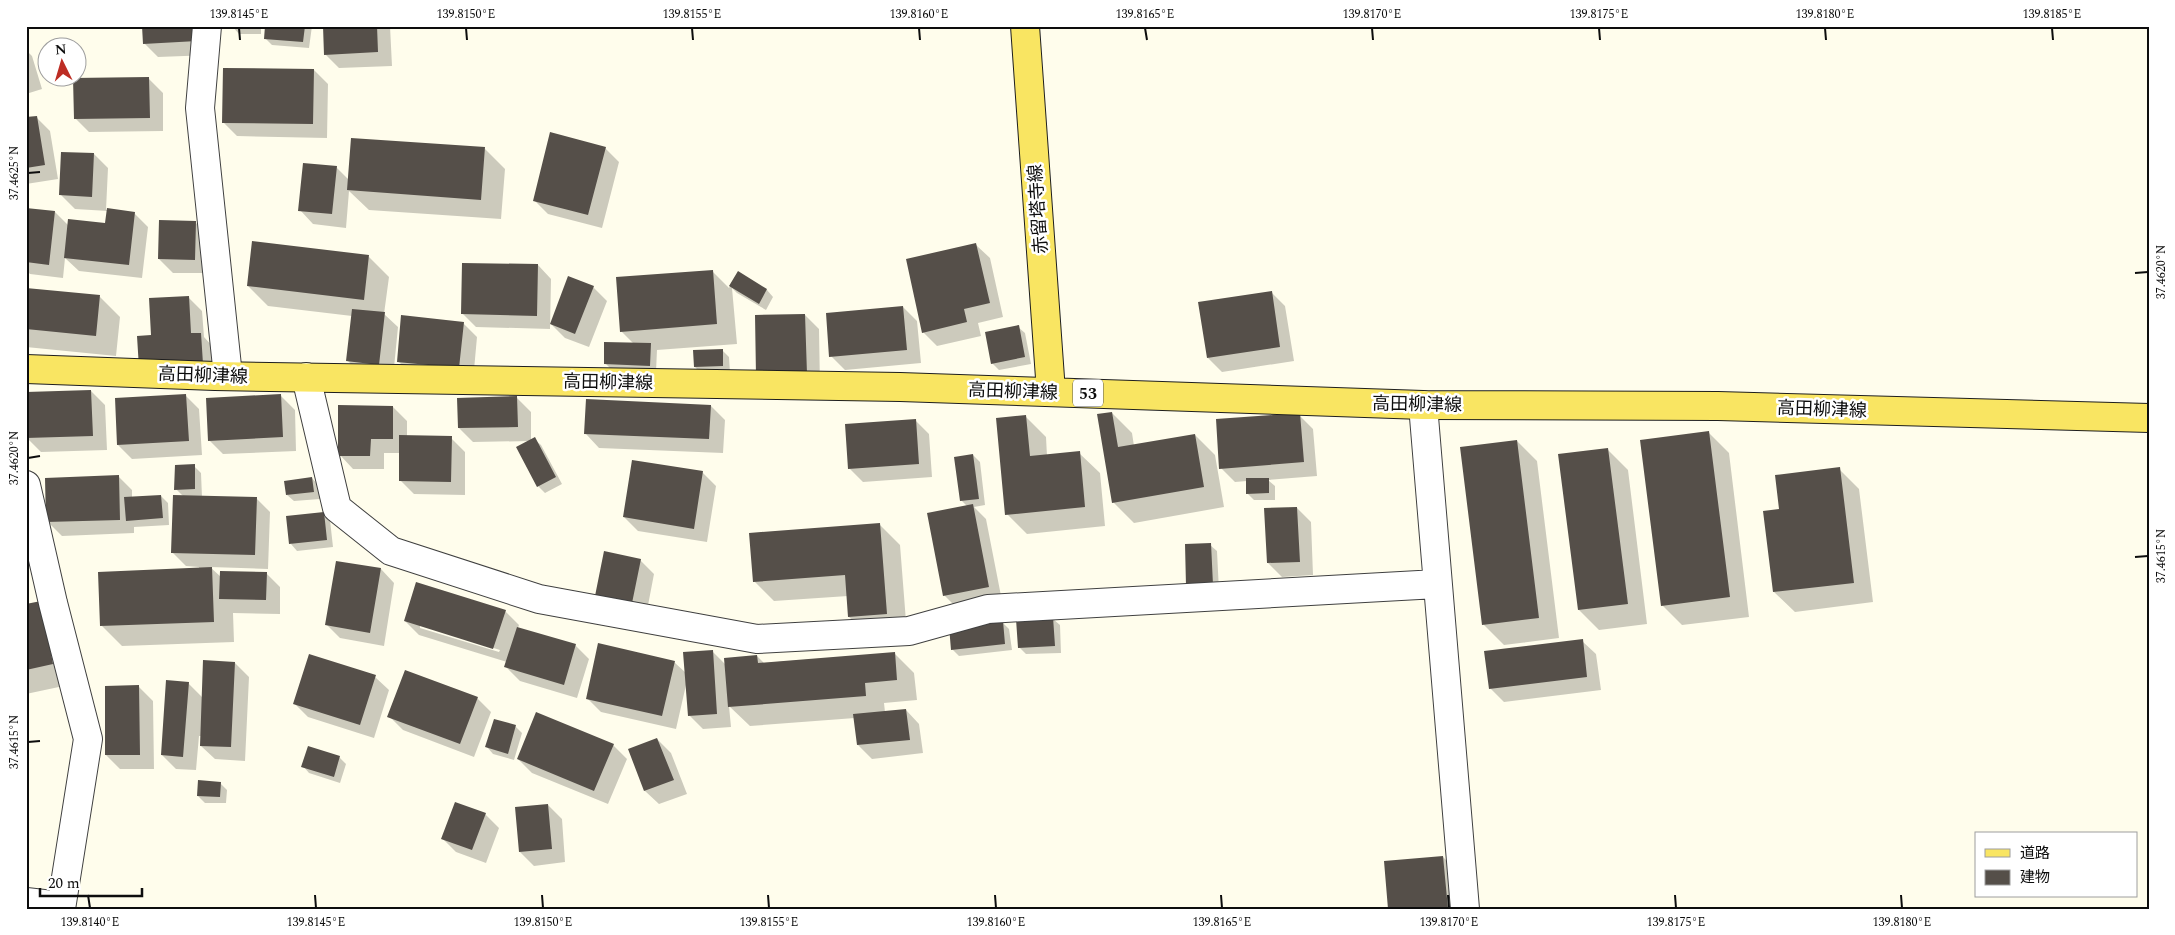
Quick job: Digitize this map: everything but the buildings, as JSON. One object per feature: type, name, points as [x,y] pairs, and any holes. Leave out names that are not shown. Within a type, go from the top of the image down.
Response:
[{"type":"main road","name":"赤留塔寺線","points":[[1025,26],[1051,392]]},
{"type":"main road","name":"高田柳津線","points":[[26,369],[228,376],[1051,392],[1423,405],[1718,406],[2149,418]]},
{"type":"street","points":[[208,26],[200,108],[228,376]]},
{"type":"street","points":[[306,377],[337,508],[391,551],[548,601],[757,639],[909,630],[988,609],[1437,584]]},
{"type":"street","points":[[1423,405],[1465,909]]},
{"type":"street","points":[[26,485],[53,602],[88,739],[61,907],[26,902]]}]
